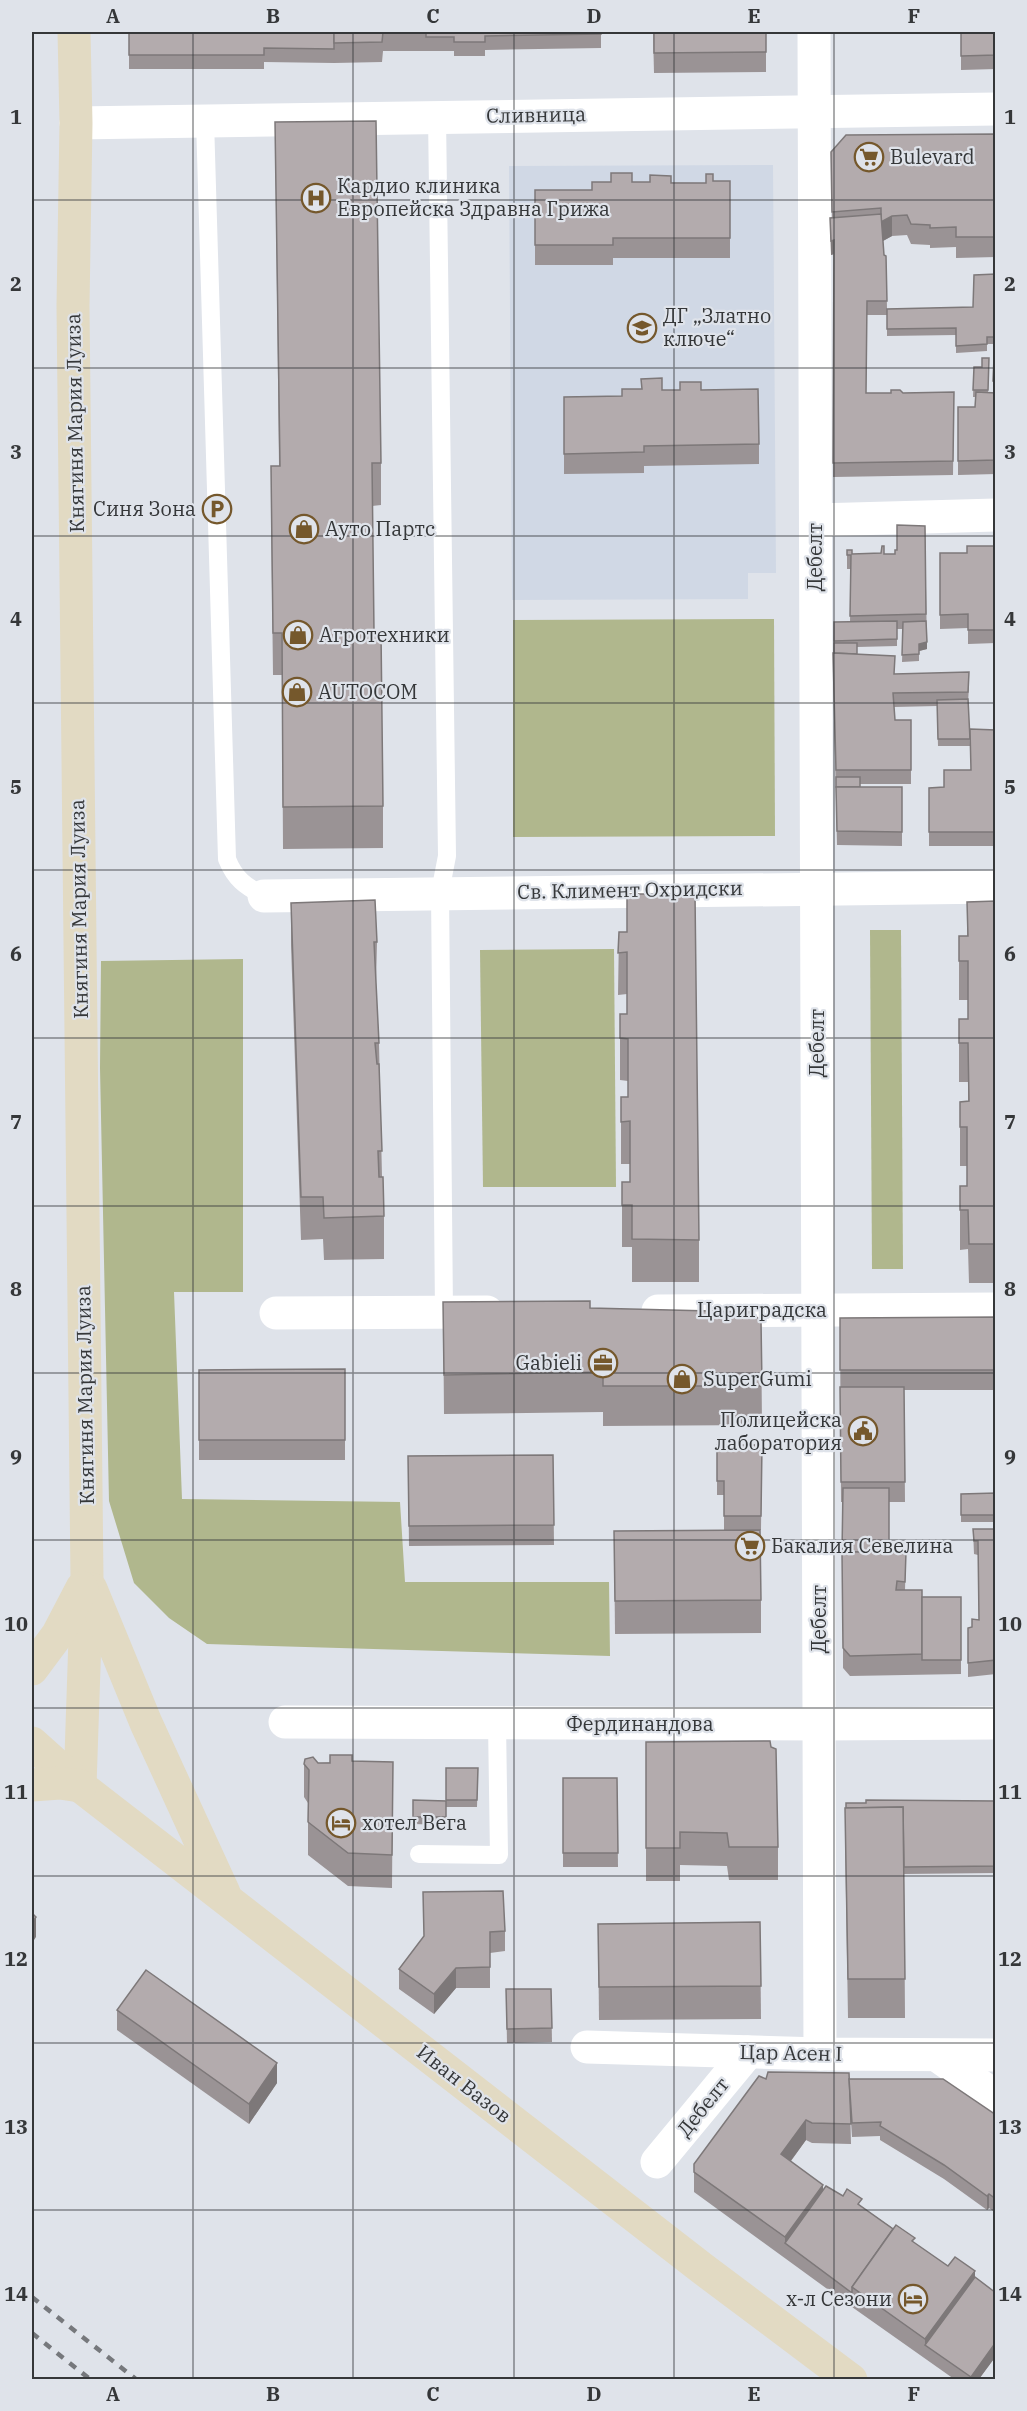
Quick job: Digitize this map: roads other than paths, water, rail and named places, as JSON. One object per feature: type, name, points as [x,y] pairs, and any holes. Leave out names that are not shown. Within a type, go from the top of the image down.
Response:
[{"type":"main road","name":"Княгиня Мария Луиза","points":[[74,32],[76,123],[74,318],[87,1579],[80,1786]]},
{"type":"main road","points":[[32,1669],[58,1634],[87,1579]]},
{"type":"main road","points":[[87,1579],[146,1723],[226,1898]]},
{"type":"main road","name":"Иван Вазов","points":[[32,1743],[80,1786],[703,2270],[851,2379]]},
{"type":"main road","points":[[32,1785],[60,1783],[80,1786]]},
{"type":"street","name":"Дебелт","points":[[814,32],[820,2054]]},
{"type":"street","name":"Сливница","points":[[76,123],[996,109]]},
{"type":"street","points":[[816,520],[996,515]]},
{"type":"street","name":"Св. Климент Охридски","points":[[264,896],[996,886]]},
{"type":"street","name":"Цариградска","points":[[630,1311],[996,1309]]},
{"type":"street","points":[[276,1313],[514,1312]]},
{"type":"street","name":"Фердинандова","points":[[285,1722],[996,1723]]},
{"type":"street","name":"Цар Асен I","points":[[587,2047],[820,2054],[996,2055]]},
{"type":"street","name":"Дебелт","points":[[657,2162],[748,2052]]},
{"type":"street","points":[[938,2056],[996,2097]]},
{"type":"lane","points":[[437,116],[447,856],[440,892],[444,1312]]},
{"type":"lane","points":[[205,120],[227,859],[232,872],[243,885],[264,896]]},
{"type":"lane","points":[[419,1854],[499,1855],[496,1723]]},
{"type":"railway","points":[[32,2297],[137,2380]]},
{"type":"railway","points":[[32,2333],[91,2380]]},
{"type":"place","name":"Bulevard","points":[[869,157]]},
{"type":"place","name":"Кардио клиника Европейска Здравна Грижа","points":[[316,198]]},
{"type":"place","name":"ДГ „Златно ключе“","points":[[642,328]]},
{"type":"place","name":"Синя Зона","points":[[217,509]]},
{"type":"place","name":"Ауто Партс","points":[[304,529]]},
{"type":"place","name":"Агротехники","points":[[298,635]]},
{"type":"place","name":"AUTOCOM","points":[[297,692]]},
{"type":"place","name":"Gabieli","points":[[603,1363]]},
{"type":"place","name":"SuperGumi","points":[[682,1379]]},
{"type":"place","name":"Полицейска лаборатория","points":[[863,1431]]},
{"type":"place","name":"Бакалия Севелина","points":[[750,1546]]},
{"type":"place","name":"хотел Вега","points":[[341,1823]]},
{"type":"place","name":"х-л Сезони","points":[[913,2299]]}]
